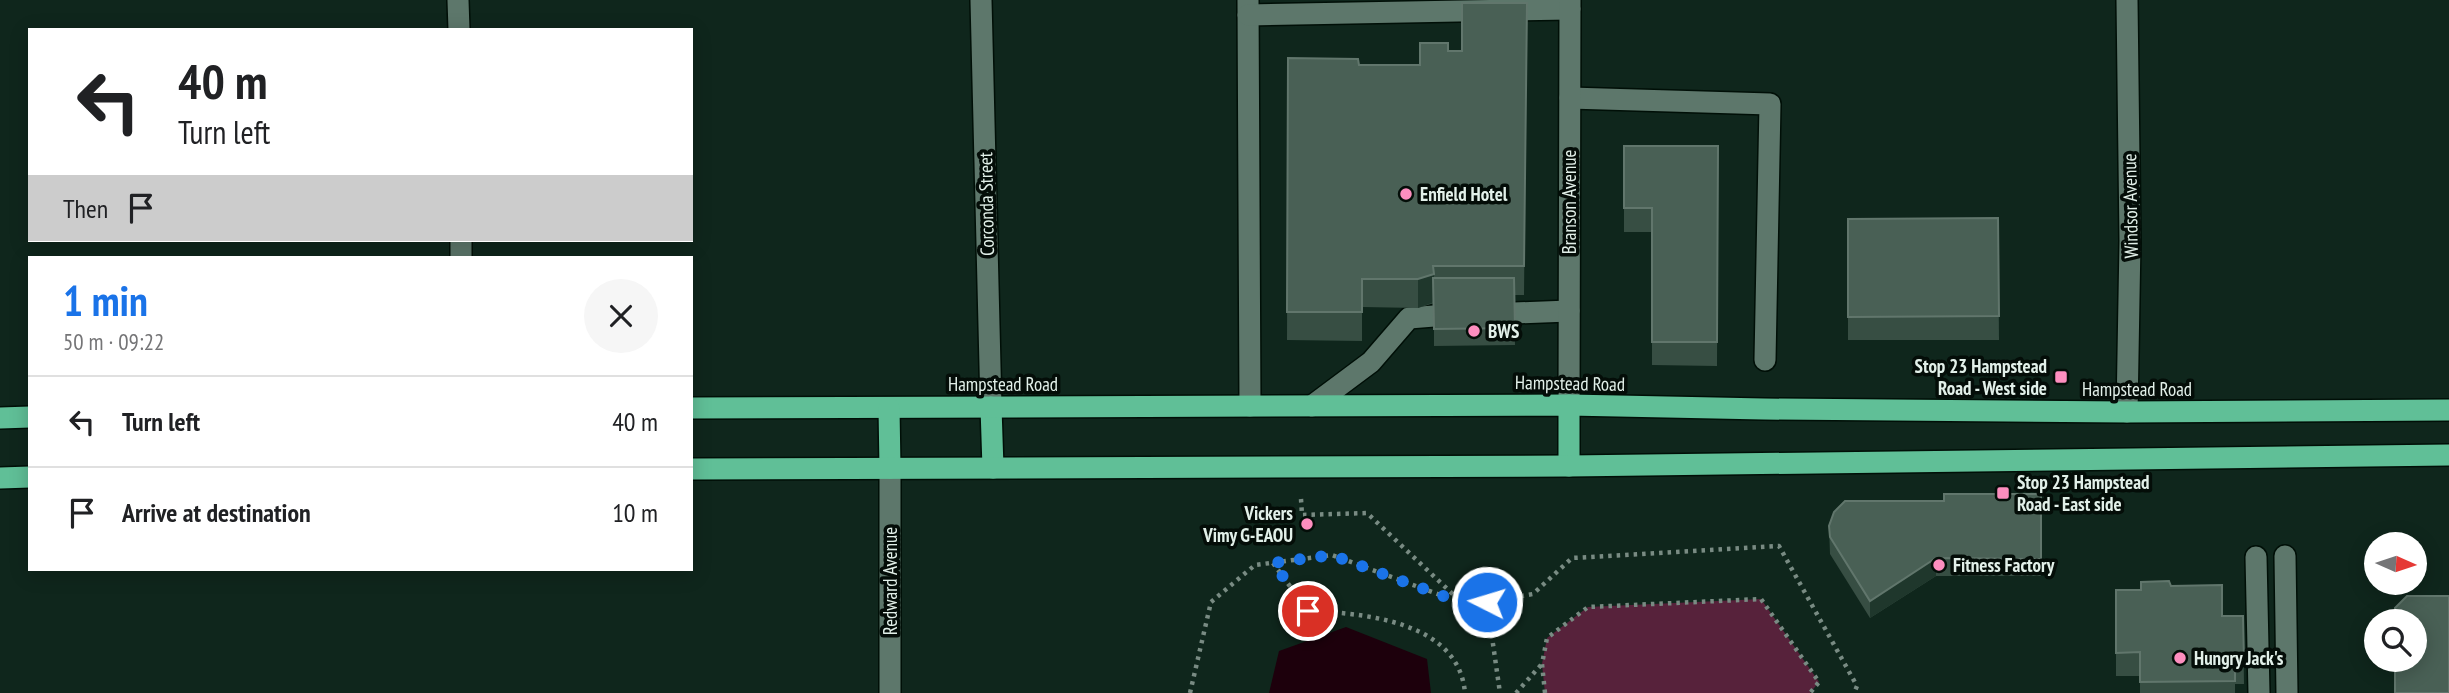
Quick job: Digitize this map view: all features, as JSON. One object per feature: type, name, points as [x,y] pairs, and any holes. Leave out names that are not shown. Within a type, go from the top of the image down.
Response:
[{"type":"highway","name":"Hampstead Road","points":[[693,408],[1569,405],[1792,410],[2127,412],[2449,410]]},
{"type":"highway","points":[[1569,405],[1569,466]]},
{"type":"highway","points":[[991,407],[993,468]]},
{"type":"highway","points":[[889,408],[890,468]]},
{"type":"highway","points":[[0,418],[28,417]]},
{"type":"highway","points":[[693,469],[1569,466],[2449,455]]},
{"type":"highway","points":[[0,478],[28,477]]},
{"type":"street","points":[[458,0],[459,28]]},
{"type":"street","name":"Corconda Street","points":[[981,0],[991,407]]},
{"type":"street","name":"Windsor Avenue","points":[[2127,0],[2130,241],[2127,412]]},
{"type":"street","points":[[1250,406],[1248,8],[1570,5]]},
{"type":"street","name":"Branson Avenue","points":[[1569,405],[1570,5]]},
{"type":"street","points":[[1570,99],[1770,104],[1765,360]]},
{"type":"street","points":[[1514,313],[1569,311]]},
{"type":"street","points":[[1312,406],[1371,362],[1409,318],[1434,316]]},
{"type":"street","name":"Redward Avenue","points":[[890,468],[890,693]]},
{"type":"street","points":[[2285,556],[2287,693]]},
{"type":"street","points":[[2256,557],[2259,693]]},
{"type":"path","points":[[1301,499],[1302,515],[1367,513],[1462,603]]},
{"type":"path","points":[[1190,693],[1211,602],[1255,565],[1332,555],[1462,603],[1487,602],[1533,594],[1572,558],[1779,547],[1857,686],[1854,693]]},
{"type":"path","points":[[1273,563],[1308,611],[1350,612],[1388,619],[1424,635],[1452,655],[1465,693]]},
{"type":"path","points":[[1545,693],[1542,664],[1546,638],[1588,607],[1761,599],[1819,682],[1810,693]]},
{"type":"path","points":[[1487,602],[1500,693]]},
{"type":"path","points":[[1516,693],[1542,664]]},
{"type":"shaded area","points":[[1761,599],[1819,682],[1810,693],[1545,693],[1542,664],[1547,638],[1588,607]]},
{"type":"shaded area","points":[[1346,627],[1427,659],[1431,693],[1269,693],[1279,651]]},
{"type":"building","name":"Enfield Hotel","points":[[1462,3],[1527,3],[1524,266],[1433,266],[1434,274],[1418,279],[1362,279],[1362,312],[1287,312],[1288,58],[1358,59],[1359,65],[1420,65],[1420,43],[1448,43],[1448,51],[1462,51]]},
{"type":"building","points":[[1624,146],[1718,146],[1717,342],[1652,342],[1652,208],[1624,208]]},
{"type":"building","points":[[1998,218],[1999,316],[1848,317],[1848,219]]},
{"type":"building","name":"BWS","points":[[1433,278],[1514,278],[1515,328],[1434,329]]},
{"type":"building","name":"Fitness Factory","points":[[1944,494],[2041,494],[2041,559],[1936,558],[1870,601],[1830,537],[1829,526],[1834,512],[1845,501],[1944,501]]},
{"type":"building","name":"Hungry Jack's","points":[[2169,581],[2171,586],[2222,585],[2222,616],[2243,616],[2244,660],[2235,660],[2235,681],[2140,682],[2140,652],[2116,653],[2116,590],[2141,590],[2141,582]]},
{"type":"building","points":[[2407,596],[2449,596],[2449,693],[2395,693],[2395,672],[2427,672],[2427,609],[2395,608]]},
{"type":"place","name":"Enfield Hotel","points":[[1406,194]]},
{"type":"place","name":"BWS","points":[[1474,331]]},
{"type":"place","name":"Stop 23 Hampstead Road - West side","points":[[2061,377]]},
{"type":"place","name":"Stop 23 Hampstead Road - East side","points":[[2003,493]]},
{"type":"place","name":"Vickers Vimy G-EAOU","points":[[1307,524]]},
{"type":"place","name":"Fitness Factory","points":[[1939,565]]},
{"type":"place","name":"Hungry Jack's","points":[[2180,658]]},
{"type":"route","points":[[1308,611],[1273,563],[1332,555],[1462,603],[1487,602]]}]
